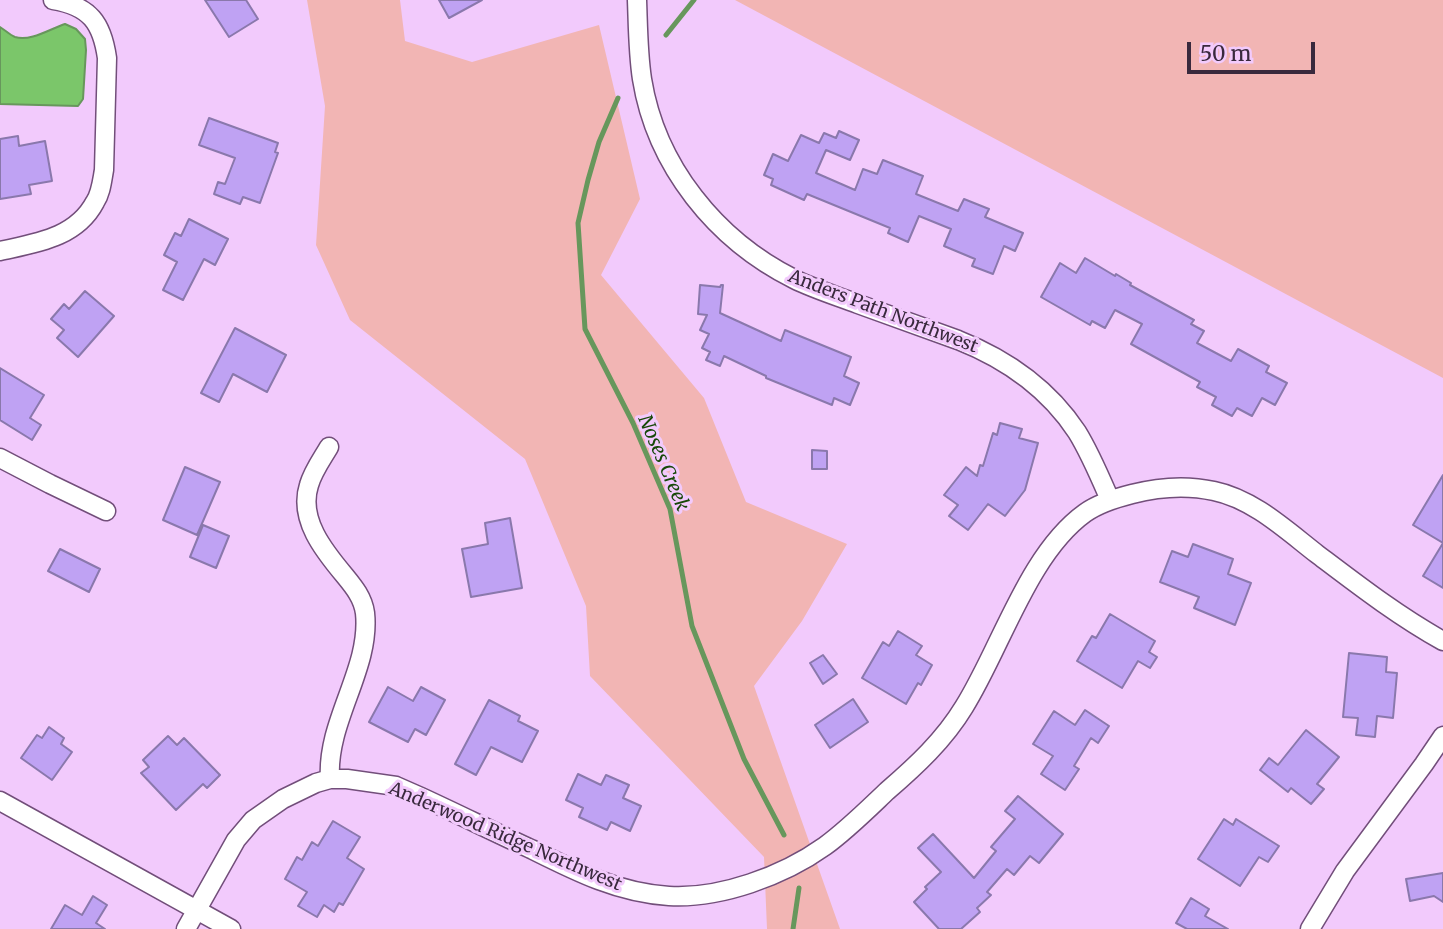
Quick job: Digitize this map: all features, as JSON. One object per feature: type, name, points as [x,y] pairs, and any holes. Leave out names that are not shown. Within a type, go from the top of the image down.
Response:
[{"type":"street","points":[[0,251],[61,235],[82,219],[95,203],[101,188],[104,170],[107,58],[105,41],[87,12],[53,0]]},
{"type":"street","name":"Anders Path Northwest","points":[[637,0],[642,80],[658,134],[684,184],[710,216],[752,254],[797,281],[958,340],[1013,368],[1045,394],[1067,419],[1084,445],[1110,500]]},
{"type":"street","points":[[329,447],[312,476],[308,488],[307,511],[321,545],[362,600],[366,625],[361,657],[336,729],[330,759],[330,779]]},
{"type":"street","points":[[0,458],[106,511]]},
{"type":"street","name":"Anderwood Ridge Northwest","points":[[186,929],[229,850],[243,830],[262,812],[283,799],[330,779],[360,780],[396,786],[583,874],[625,890],[668,896],[719,891],[760,880],[794,865],[824,847],[929,753],[965,705],[1031,578],[1067,530],[1086,513],[1110,500],[1144,491],[1168,488],[1205,489],[1230,496],[1252,507],[1377,599],[1443,641]]},
{"type":"street","points":[[1310,929],[1345,871],[1443,736]]},
{"type":"street","points":[[0,801],[231,929]]},
{"type":"shaded area","points":[[307,0],[400,0],[405,41],[472,62],[599,25],[640,199],[601,275],[704,398],[746,502],[847,544],[802,621],[754,686],[840,929],[767,929],[764,857],[590,676],[586,606],[525,459],[350,320],[316,245],[325,106]]},
{"type":"shaded area","points":[[735,0],[1443,0],[1443,378]]},
{"type":"shaded area","points":[[65,24],[76,29],[85,39],[83,99],[78,106],[0,104],[0,27],[21,38]]},
{"type":"building","points":[[205,0],[246,0],[258,19],[229,37]]},
{"type":"building","points":[[439,0],[482,0],[449,18]]},
{"type":"building","points":[[209,118],[278,143],[275,152],[278,153],[260,203],[243,197],[240,204],[214,194],[218,182],[225,184],[235,158],[199,145]]},
{"type":"building","points":[[839,131],[859,140],[850,160],[826,150],[816,173],[855,190],[863,169],[877,174],[883,160],[923,176],[916,194],[958,211],[964,199],[989,209],[985,217],[1023,233],[1015,251],[1004,246],[993,274],[972,266],[975,259],[944,246],[951,229],[919,216],[908,242],[888,233],[890,228],[807,194],[804,200],[771,185],[773,179],[764,175],[773,154],[788,161],[801,135],[819,143],[824,133],[836,138]]},
{"type":"building","points":[[18,136],[19,146],[45,141],[52,181],[29,185],[31,194],[0,199],[0,139]]},
{"type":"building","points":[[189,219],[228,239],[215,265],[204,259],[183,300],[163,290],[177,262],[164,255],[175,233],[181,236]]},
{"type":"building","points":[[1085,258],[1194,320],[1191,324],[1204,331],[1197,343],[1231,361],[1238,349],[1269,366],[1266,372],[1287,383],[1275,405],[1262,398],[1252,416],[1237,408],[1232,416],[1212,405],[1216,397],[1197,387],[1200,382],[1131,344],[1142,324],[1115,310],[1105,328],[1092,321],[1090,325],[1041,297],[1060,263],[1076,273]]},
{"type":"building","points":[[700,285],[723,285],[720,313],[781,341],[785,330],[851,357],[844,376],[859,383],[850,405],[834,398],[832,405],[766,378],[724,356],[720,366],[706,360],[710,352],[702,348],[709,334],[700,330],[707,315],[698,314]]},
{"type":"building","points":[[85,291],[114,316],[78,357],[57,338],[64,330],[51,319],[64,304],[69,309]]},
{"type":"building","points":[[235,328],[286,355],[267,392],[233,374],[219,402],[201,393]]},
{"type":"building","points":[[0,368],[44,395],[30,418],[41,425],[32,440],[0,420]]},
{"type":"building","points":[[1000,423],[1022,429],[1019,438],[1038,443],[1025,490],[1005,516],[988,504],[968,530],[949,516],[958,505],[944,495],[966,467],[977,476],[980,465],[983,466],[993,433],[997,435]]},
{"type":"building","points":[[812,450],[827,451],[827,469],[812,469]]},
{"type":"building","points":[[185,467],[220,482],[197,535],[163,520]]},
{"type":"building","points":[[1443,475],[1443,543],[1413,525]]},
{"type":"building","points":[[510,518],[522,588],[471,597],[462,549],[488,544],[485,523]]},
{"type":"building","points":[[203,525],[229,536],[216,568],[190,557]]},
{"type":"building","points":[[1443,543],[1443,588],[1423,576]]},
{"type":"building","points":[[1193,544],[1233,559],[1228,574],[1251,583],[1235,625],[1194,608],[1199,597],[1160,582],[1172,551],[1188,557]]},
{"type":"building","points":[[60,549],[100,569],[89,592],[48,571]]},
{"type":"building","points":[[1110,614],[1155,641],[1149,652],[1157,657],[1150,668],[1138,661],[1122,688],[1077,661],[1092,636],[1096,638]]},
{"type":"building","points":[[898,631],[922,646],[916,655],[932,665],[906,704],[862,678],[883,642],[889,646]]},
{"type":"building","points":[[1349,653],[1387,657],[1386,672],[1397,673],[1393,718],[1377,716],[1375,737],[1356,735],[1358,718],[1343,717]]},
{"type":"building","points":[[823,655],[837,674],[823,684],[810,663]]},
{"type":"building","points":[[388,687],[413,701],[421,687],[445,700],[426,735],[415,729],[408,742],[369,722]]},
{"type":"building","points":[[853,699],[868,722],[830,748],[815,725]]},
{"type":"building","points":[[489,700],[520,716],[518,721],[538,731],[522,762],[491,747],[476,775],[455,764]]},
{"type":"building","points":[[1085,710],[1109,726],[1098,743],[1091,738],[1074,766],[1079,769],[1065,790],[1041,774],[1053,756],[1033,744],[1054,711],[1075,725]]},
{"type":"building","points":[[49,727],[64,738],[61,744],[72,752],[52,780],[21,758],[37,735],[42,738]]},
{"type":"building","points":[[1306,730],[1339,757],[1317,784],[1324,789],[1311,804],[1291,788],[1288,792],[1260,770],[1269,758],[1278,765]]},
{"type":"building","points":[[168,736],[177,745],[184,738],[220,775],[207,788],[203,784],[176,810],[141,773],[149,767],[143,760]]},
{"type":"building","points":[[578,774],[601,785],[606,775],[629,785],[623,798],[641,806],[630,831],[611,822],[607,830],[579,817],[583,808],[566,800]]},
{"type":"building","points":[[1018,796],[1063,834],[1039,863],[1030,856],[1014,875],[1007,869],[987,892],[991,895],[977,908],[980,912],[961,929],[939,929],[914,902],[941,872],[918,848],[933,834],[974,878],[996,851],[991,847],[1015,819],[1005,811]]},
{"type":"building","points":[[1224,819],[1233,825],[1236,819],[1279,846],[1268,862],[1259,857],[1240,886],[1198,859]]},
{"type":"building","points":[[333,821],[360,837],[347,858],[364,869],[343,905],[339,903],[334,912],[324,905],[317,917],[298,906],[307,892],[285,879],[297,857],[302,860],[312,842],[318,846]]},
{"type":"building","points":[[1443,873],[1443,902],[1434,896],[1410,901],[1406,879]]},
{"type":"building","points":[[93,896],[107,905],[96,923],[105,929],[51,929],[65,905],[82,915]]},
{"type":"building","points":[[1191,898],[1209,909],[1205,916],[1228,929],[1187,929],[1176,923]]},
{"type":"waterway","name":"Noses Creek","points":[[666,35],[694,0]]},
{"type":"waterway","name":"Noses Creek","points":[[618,98],[599,142],[578,223],[585,329],[633,423],[670,509],[692,626],[744,759],[784,835]]},
{"type":"waterway","name":"Noses Creek","points":[[793,929],[799,888]]}]
